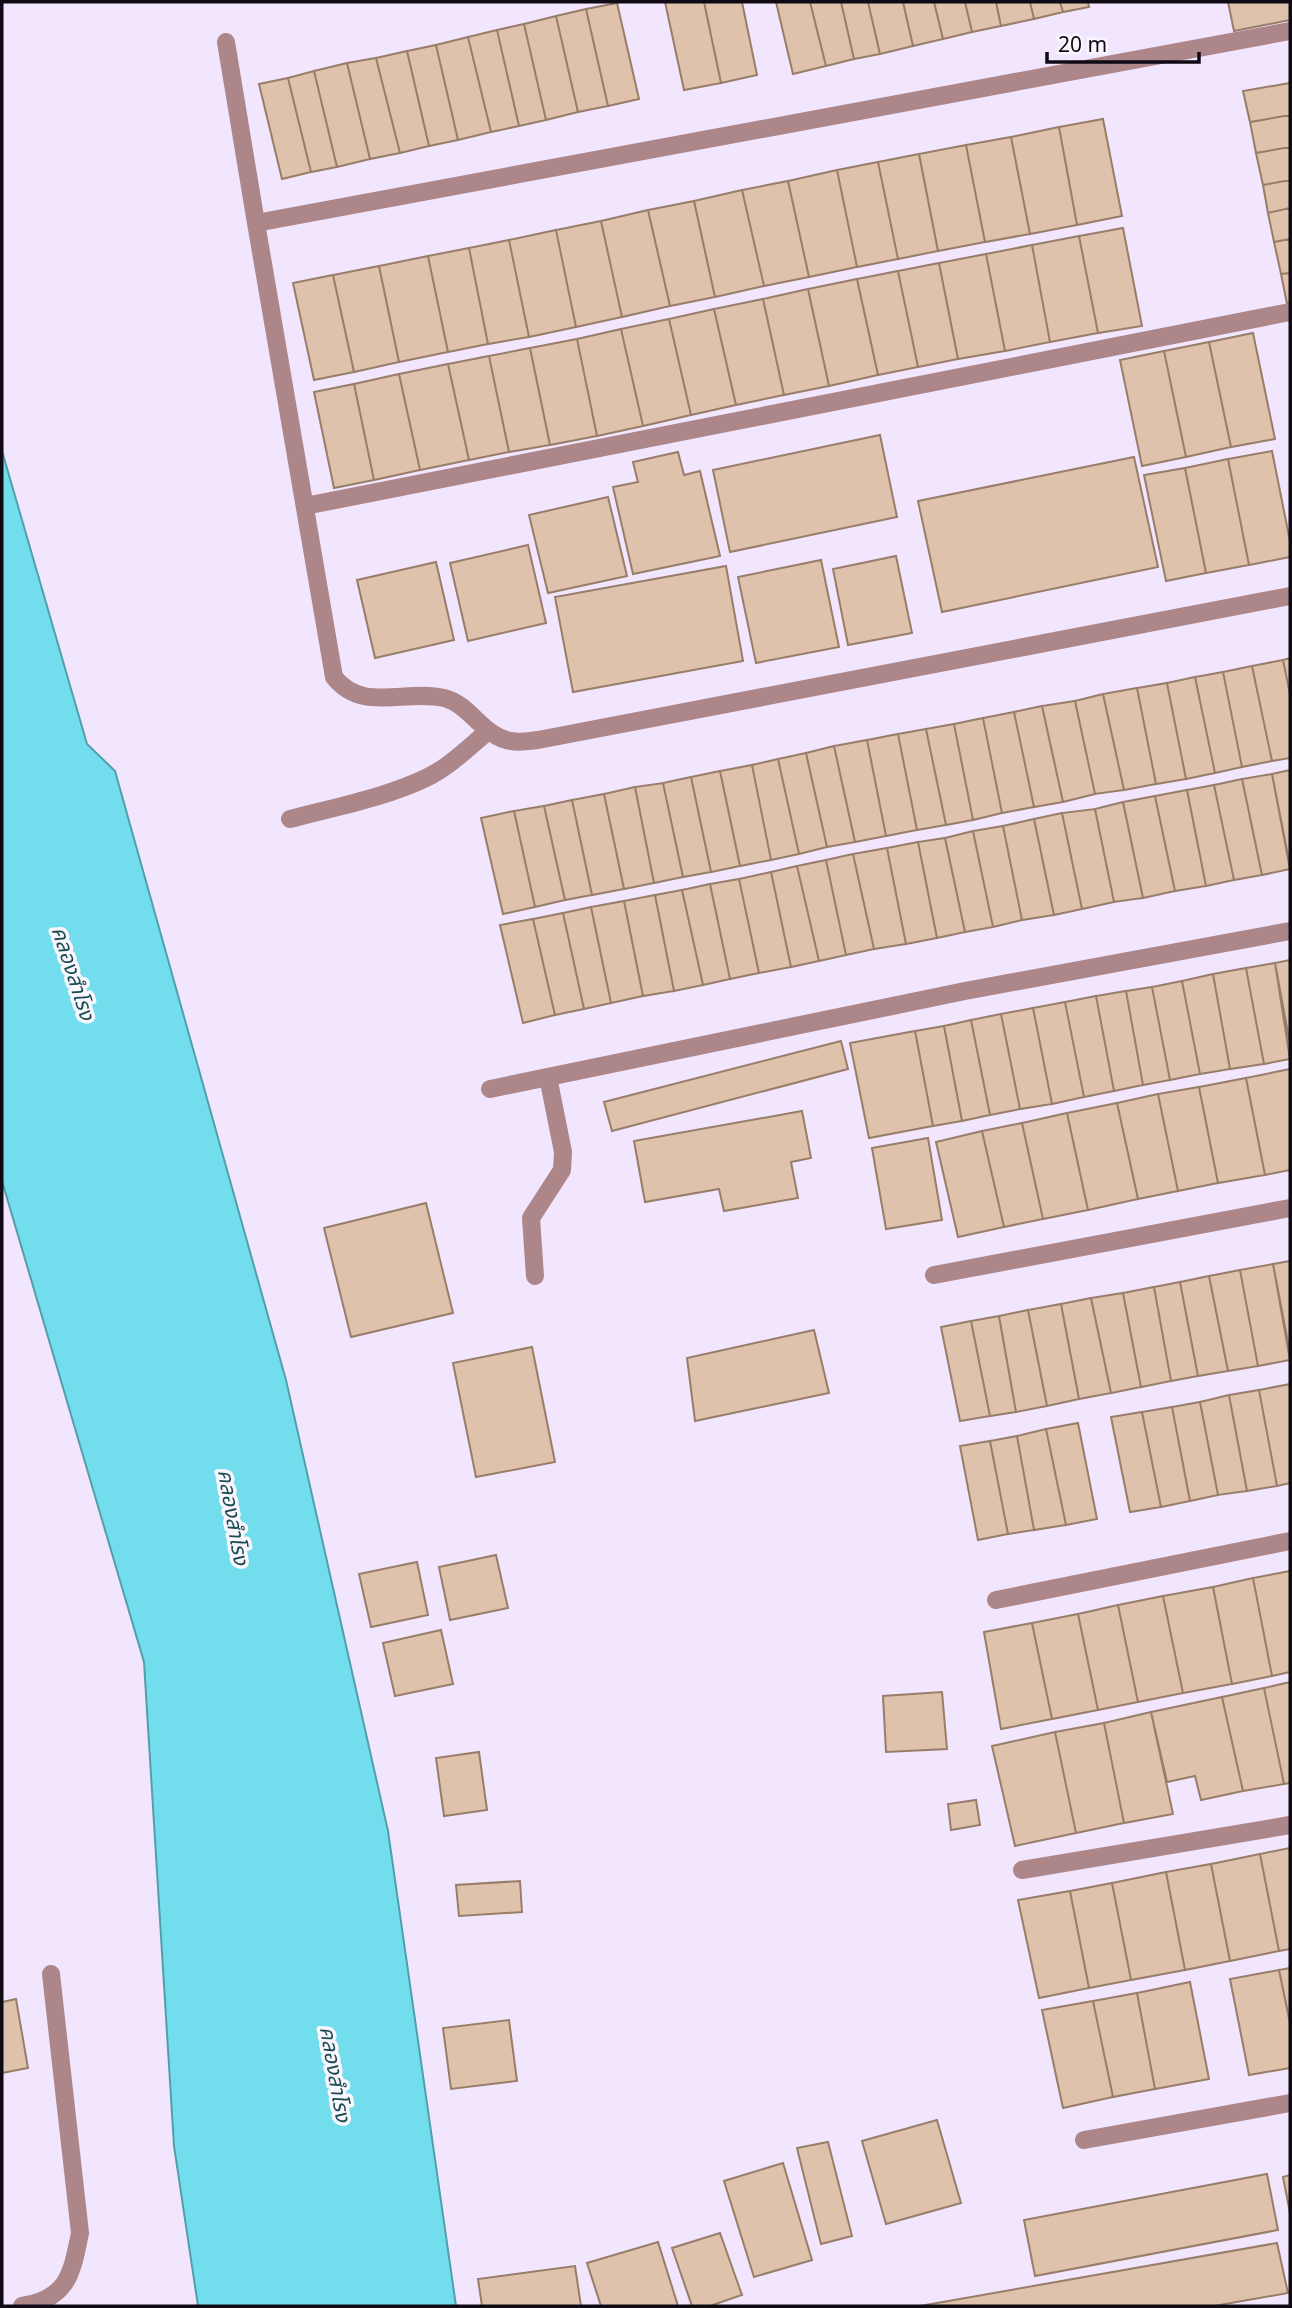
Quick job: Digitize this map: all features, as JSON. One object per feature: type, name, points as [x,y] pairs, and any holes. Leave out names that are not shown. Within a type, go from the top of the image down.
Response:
[{"type":"street","points":[[256,223],[1290,30]]},
{"type":"street","points":[[226,42],[334,677],[344,690],[362,699],[447,699],[487,732],[511,741],[538,740],[1290,596]]},
{"type":"street","points":[[305,506],[1290,312]]},
{"type":"street","points":[[290,819],[393,791],[427,778],[449,764],[487,732]]},
{"type":"street","points":[[489,1089],[965,991],[1290,931]]},
{"type":"street","points":[[535,1276],[531,1218],[562,1170],[563,1152],[548,1077]]},
{"type":"street","points":[[934,1275],[1290,1208]]},
{"type":"street","points":[[996,1600],[1290,1541]]},
{"type":"street","points":[[1022,1870],[1290,1825]]},
{"type":"street","points":[[22,2306],[39,2304],[57,2293],[72,2272],[80,2233],[51,1974]]},
{"type":"street","points":[[1084,2140],[1290,2103]]},
{"type":"water","name":"คลองสำโรง","points":[[2,451],[87,744],[115,771],[286,1380],[388,1831],[456,2306],[198,2306],[174,2146],[144,1662],[2,1181]]},
{"type":"building","points":[[665,2],[704,2],[721,83],[684,90]]},
{"type":"building","points":[[704,2],[742,2],[757,75],[721,83]]},
{"type":"building","points":[[776,2],[810,2],[826,66],[793,74]]},
{"type":"building","points":[[810,2],[841,2],[854,59],[826,66]]},
{"type":"building","points":[[841,2],[868,2],[880,54],[854,59]]},
{"type":"building","points":[[868,2],[903,2],[913,46],[880,54]]},
{"type":"building","points":[[903,2],[934,2],[943,39],[913,46]]},
{"type":"building","points":[[934,2],[965,2],[972,32],[943,39]]},
{"type":"building","points":[[965,2],[996,2],[1001,26],[972,32]]},
{"type":"building","points":[[996,2],[1030,2],[1034,19],[1001,26]]},
{"type":"building","points":[[1030,2],[1060,2],[1063,12],[1034,19]]},
{"type":"building","points":[[1060,2],[1088,2],[1089,7],[1063,12]]},
{"type":"building","points":[[1228,2],[1290,2],[1290,20],[1234,31]]},
{"type":"building","points":[[617,3],[639,99],[608,106],[586,9]]},
{"type":"building","points":[[586,9],[608,106],[578,112],[556,16]]},
{"type":"building","points":[[556,16],[578,112],[546,120],[524,24]]},
{"type":"building","points":[[524,24],[546,120],[519,126],[497,30]]},
{"type":"building","points":[[497,30],[519,126],[491,132],[468,37]]},
{"type":"building","points":[[468,37],[491,132],[458,140],[436,45]]},
{"type":"building","points":[[436,45],[458,140],[429,146],[407,51]]},
{"type":"building","points":[[407,51],[429,146],[400,153],[376,58]]},
{"type":"building","points":[[376,58],[400,153],[370,159],[347,63]]},
{"type":"building","points":[[347,63],[370,159],[337,167],[314,71]]},
{"type":"building","points":[[314,71],[337,167],[311,172],[288,78]]},
{"type":"building","points":[[288,78],[311,172],[282,179],[259,84]]},
{"type":"building","points":[[1290,83],[1290,115],[1250,122],[1243,91]]},
{"type":"building","points":[[1290,115],[1290,147],[1256,153],[1250,122]]},
{"type":"building","points":[[1103,119],[1122,216],[1077,225],[1059,127]]},
{"type":"building","points":[[1059,127],[1077,225],[1030,234],[1011,137]]},
{"type":"building","points":[[1011,137],[1030,234],[985,242],[966,145]]},
{"type":"building","points":[[966,145],[985,242],[938,251],[919,154]]},
{"type":"building","points":[[1290,147],[1290,180],[1263,185],[1256,153]]},
{"type":"building","points":[[919,154],[938,251],[898,259],[878,162]]},
{"type":"building","points":[[878,162],[898,259],[857,267],[837,170]]},
{"type":"building","points":[[837,170],[857,267],[809,277],[788,181]]},
{"type":"building","points":[[1290,180],[1290,208],[1268,213],[1263,185]]},
{"type":"building","points":[[788,181],[809,277],[764,286],[742,190]]},
{"type":"building","points":[[742,190],[764,286],[715,297],[694,201]]},
{"type":"building","points":[[694,201],[715,297],[670,306],[648,210]]},
{"type":"building","points":[[1290,208],[1290,239],[1274,242],[1268,213]]},
{"type":"building","points":[[648,210],[670,306],[622,317],[601,221]]},
{"type":"building","points":[[601,221],[622,317],[576,327],[556,230]]},
{"type":"building","points":[[1123,228],[1142,326],[1098,333],[1079,236]]},
{"type":"building","points":[[556,230],[576,327],[529,337],[509,240]]},
{"type":"building","points":[[1079,236],[1098,333],[1050,342],[1032,245]]},
{"type":"building","points":[[1290,239],[1290,273],[1281,274],[1274,242]]},
{"type":"building","points":[[509,240],[529,337],[488,344],[469,248]]},
{"type":"building","points":[[1032,245],[1050,342],[1005,351],[986,254]]},
{"type":"building","points":[[469,248],[488,344],[448,352],[428,256]]},
{"type":"building","points":[[986,254],[1005,351],[958,359],[939,263]]},
{"type":"building","points":[[428,256],[448,352],[399,362],[379,266]]},
{"type":"building","points":[[939,263],[958,359],[918,367],[898,271]]},
{"type":"building","points":[[379,266],[399,362],[354,372],[333,275]]},
{"type":"building","points":[[898,271],[918,367],[878,375],[857,279]]},
{"type":"building","points":[[1290,273],[1290,303],[1287,304],[1281,274]]},
{"type":"building","points":[[333,275],[354,372],[314,380],[293,283]]},
{"type":"building","points":[[857,279],[878,375],[829,386],[808,289]]},
{"type":"building","points":[[808,289],[829,386],[784,395],[763,299]]},
{"type":"building","points":[[763,299],[784,395],[736,405],[714,309]]},
{"type":"building","points":[[714,309],[736,405],[691,415],[669,319]]},
{"type":"building","points":[[669,319],[691,415],[643,426],[621,329]]},
{"type":"building","points":[[621,329],[643,426],[597,436],[577,339]]},
{"type":"building","points":[[1253,333],[1275,439],[1231,447],[1209,342]]},
{"type":"building","points":[[577,339],[597,436],[550,445],[530,348]]},
{"type":"building","points":[[1209,342],[1231,447],[1186,457],[1164,351]]},
{"type":"building","points":[[530,348],[550,445],[509,452],[489,356]]},
{"type":"building","points":[[1164,351],[1186,457],[1142,466],[1120,360]]},
{"type":"building","points":[[489,356],[509,452],[469,460],[448,364]]},
{"type":"building","points":[[448,364],[469,460],[420,470],[399,374]]},
{"type":"building","points":[[399,374],[420,470],[374,480],[354,384]]},
{"type":"building","points":[[354,384],[374,480],[334,488],[314,392]]},
{"type":"building","points":[[880,435],[897,517],[730,552],[713,470]]},
{"type":"building","points":[[1272,451],[1290,541],[1290,557],[1249,565],[1228,459]]},
{"type":"building","points":[[678,452],[684,475],[700,471],[720,556],[633,574],[613,487],[638,482],[633,462]]},
{"type":"building","points":[[1134,457],[1158,567],[942,612],[918,501]]},
{"type":"building","points":[[1228,459],[1249,565],[1206,573],[1185,468]]},
{"type":"building","points":[[1185,468],[1206,573],[1166,581],[1144,475]]},
{"type":"building","points":[[608,497],[627,576],[548,593],[529,515]]},
{"type":"building","points":[[528,545],[546,623],[468,641],[450,563]]},
{"type":"building","points":[[896,556],[912,633],[848,645],[833,569]]},
{"type":"building","points":[[821,560],[839,647],[756,663],[738,577]]},
{"type":"building","points":[[436,562],[454,640],[375,658],[357,580]]},
{"type":"building","points":[[726,566],[743,661],[573,692],[555,597]]},
{"type":"building","points":[[1290,658],[1290,694],[1283,660]]},
{"type":"building","points":[[1283,660],[1290,694],[1290,758],[1272,761],[1252,666]]},
{"type":"building","points":[[1252,666],[1272,761],[1242,767],[1223,672]]},
{"type":"building","points":[[1223,672],[1242,767],[1215,773],[1195,677]]},
{"type":"building","points":[[1195,677],[1215,773],[1186,779],[1167,683]]},
{"type":"building","points":[[1167,683],[1186,779],[1156,784],[1137,688]]},
{"type":"building","points":[[1137,688],[1156,784],[1124,790],[1103,694]]},
{"type":"building","points":[[1103,694],[1124,790],[1095,794],[1075,701]]},
{"type":"building","points":[[1075,701],[1095,794],[1063,802],[1042,706]]},
{"type":"building","points":[[1042,706],[1063,802],[1034,807],[1014,712]]},
{"type":"building","points":[[1014,712],[1034,807],[1002,813],[983,718]]},
{"type":"building","points":[[983,718],[1002,813],[973,820],[954,724]]},
{"type":"building","points":[[954,724],[973,820],[946,825],[926,729]]},
{"type":"building","points":[[926,729],[946,825],[917,830],[898,734]]},
{"type":"building","points":[[898,734],[917,830],[886,836],[867,740]]},
{"type":"building","points":[[867,740],[886,836],[855,842],[834,746]]},
{"type":"building","points":[[834,746],[855,842],[827,847],[806,753]]},
{"type":"building","points":[[806,753],[827,847],[799,854],[778,759]]},
{"type":"building","points":[[778,759],[799,854],[771,860],[752,765]]},
{"type":"building","points":[[752,765],[771,860],[740,866],[720,771]]},
{"type":"building","points":[[1290,770],[1290,866],[1272,774]]},
{"type":"building","points":[[720,771],[740,866],[711,872],[691,777]]},
{"type":"building","points":[[1272,774],[1290,869],[1262,875],[1242,779]]},
{"type":"building","points":[[691,777],[711,872],[683,877],[663,783]]},
{"type":"building","points":[[1242,779],[1262,875],[1234,880],[1214,785]]},
{"type":"building","points":[[663,783],[683,877],[654,883],[635,787]]},
{"type":"building","points":[[1214,785],[1234,880],[1206,886],[1187,790]]},
{"type":"building","points":[[635,787],[654,883],[624,889],[604,794]]},
{"type":"building","points":[[1187,790],[1206,886],[1175,891],[1155,796]]},
{"type":"building","points":[[604,794],[624,889],[592,895],[572,800]]},
{"type":"building","points":[[1155,796],[1175,891],[1143,898],[1123,802]]},
{"type":"building","points":[[572,800],[592,895],[565,900],[544,806]]},
{"type":"building","points":[[1123,802],[1143,898],[1114,902],[1095,809]]},
{"type":"building","points":[[544,806],[565,900],[535,907],[514,811]]},
{"type":"building","points":[[1095,809],[1114,902],[1082,909],[1062,813]]},
{"type":"building","points":[[514,811],[535,907],[503,914],[481,818]]},
{"type":"building","points":[[1062,813],[1082,909],[1054,915],[1034,819]]},
{"type":"building","points":[[1034,819],[1054,915],[1022,920],[1003,826]]},
{"type":"building","points":[[1003,826],[1022,920],[993,927],[973,831]]},
{"type":"building","points":[[973,831],[993,927],[965,932],[945,838]]},
{"type":"building","points":[[945,838],[965,932],[937,938],[918,842]]},
{"type":"building","points":[[918,842],[937,938],[906,944],[887,848]]},
{"type":"building","points":[[887,848],[906,944],[874,949],[853,854]]},
{"type":"building","points":[[853,854],[874,949],[846,955],[826,860]]},
{"type":"building","points":[[826,860],[846,955],[819,961],[797,866]]},
{"type":"building","points":[[797,866],[819,961],[791,967],[771,872]]},
{"type":"building","points":[[771,872],[791,967],[759,973],[739,879]]},
{"type":"building","points":[[739,879],[759,973],[730,979],[710,884]]},
{"type":"building","points":[[710,884],[730,979],[703,985],[682,890]]},
{"type":"building","points":[[682,890],[703,985],[674,991],[655,895]]},
{"type":"building","points":[[655,895],[674,991],[643,996],[624,901]]},
{"type":"building","points":[[624,901],[643,996],[611,1003],[591,907]]},
{"type":"building","points":[[591,907],[611,1003],[584,1009],[563,913]]},
{"type":"building","points":[[563,913],[584,1009],[555,1015],[533,919]]},
{"type":"building","points":[[533,919],[555,1015],[523,1023],[500,925]]},
{"type":"building","points":[[1290,960],[1290,1044],[1275,963]]},
{"type":"building","points":[[1275,963],[1290,1059],[1264,1064],[1246,968]]},
{"type":"building","points":[[1246,968],[1264,1064],[1230,1069],[1213,974]]},
{"type":"building","points":[[1213,974],[1230,1069],[1200,1074],[1182,981]]},
{"type":"building","points":[[1182,981],[1200,1074],[1170,1080],[1152,987]]},
{"type":"building","points":[[1152,987],[1170,1080],[1143,1085],[1126,991]]},
{"type":"building","points":[[1126,991],[1143,1085],[1114,1091],[1096,996]]},
{"type":"building","points":[[1096,996],[1114,1091],[1084,1097],[1065,1002]]},
{"type":"building","points":[[1065,1002],[1084,1097],[1052,1104],[1033,1008]]},
{"type":"building","points":[[1033,1008],[1052,1104],[1020,1109],[1001,1014]]},
{"type":"building","points":[[1001,1014],[1020,1109],[990,1115],[971,1020]]},
{"type":"building","points":[[971,1020],[990,1115],[962,1121],[944,1026]]},
{"type":"building","points":[[944,1026],[962,1121],[933,1126],[915,1031]]},
{"type":"building","points":[[915,1031],[933,1126],[869,1138],[850,1043]]},
{"type":"building","points":[[841,1041],[848,1069],[612,1131],[604,1102]]},
{"type":"building","points":[[1290,1069],[1290,1170],[1265,1175],[1246,1078]]},
{"type":"building","points":[[1246,1078],[1265,1175],[1218,1183],[1199,1087]]},
{"type":"building","points":[[1199,1087],[1218,1183],[1178,1191],[1158,1094]]},
{"type":"building","points":[[1158,1094],[1178,1191],[1138,1199],[1117,1103]]},
{"type":"building","points":[[1117,1103],[1138,1199],[1088,1210],[1067,1113]]},
{"type":"building","points":[[802,1111],[811,1158],[791,1162],[798,1198],[724,1211],[719,1189],[645,1202],[634,1141]]},
{"type":"building","points":[[1067,1113],[1088,1210],[1043,1219],[1022,1123]]},
{"type":"building","points":[[1022,1123],[1043,1219],[1004,1227],[982,1131]]},
{"type":"building","points":[[982,1131],[1004,1227],[958,1237],[936,1142]]},
{"type":"building","points":[[928,1138],[942,1220],[886,1229],[872,1148]]},
{"type":"building","points":[[426,1203],[453,1313],[351,1337],[324,1228]]},
{"type":"building","points":[[1290,1261],[1290,1353],[1273,1264]]},
{"type":"building","points":[[1273,1264],[1290,1360],[1258,1366],[1240,1270]]},
{"type":"building","points":[[1240,1270],[1258,1366],[1228,1371],[1209,1276]]},
{"type":"building","points":[[1209,1276],[1228,1371],[1198,1376],[1180,1282]]},
{"type":"building","points":[[1180,1282],[1198,1376],[1171,1381],[1154,1287]]},
{"type":"building","points":[[1154,1287],[1171,1381],[1141,1387],[1123,1293]]},
{"type":"building","points":[[1123,1293],[1141,1387],[1111,1393],[1091,1298]]},
{"type":"building","points":[[1091,1298],[1111,1393],[1079,1399],[1061,1304]]},
{"type":"building","points":[[1061,1304],[1079,1399],[1047,1406],[1028,1310]]},
{"type":"building","points":[[1028,1310],[1047,1406],[1016,1412],[999,1316]]},
{"type":"building","points":[[999,1316],[1016,1412],[990,1416],[971,1321]]},
{"type":"building","points":[[971,1321],[990,1416],[960,1421],[941,1327]]},
{"type":"building","points":[[814,1330],[829,1393],[695,1421],[687,1358]]},
{"type":"building","points":[[532,1347],[555,1462],[476,1477],[453,1363]]},
{"type":"building","points":[[1290,1384],[1290,1483],[1277,1486],[1259,1390]]},
{"type":"building","points":[[1259,1390],[1277,1486],[1247,1491],[1229,1395]]},
{"type":"building","points":[[1229,1395],[1247,1491],[1218,1495],[1200,1402]]},
{"type":"building","points":[[1200,1402],[1218,1495],[1190,1501],[1172,1407]]},
{"type":"building","points":[[1172,1407],[1190,1501],[1161,1507],[1142,1412]]},
{"type":"building","points":[[1142,1412],[1161,1507],[1130,1512],[1111,1417]]},
{"type":"building","points":[[1078,1423],[1097,1519],[1066,1525],[1046,1429]]},
{"type":"building","points":[[1046,1429],[1066,1525],[1034,1530],[1017,1436]]},
{"type":"building","points":[[1017,1436],[1034,1530],[1008,1534],[990,1441]]},
{"type":"building","points":[[990,1441],[1008,1534],[978,1540],[960,1446]]},
{"type":"building","points":[[496,1555],[508,1608],[450,1620],[439,1567]]},
{"type":"building","points":[[417,1562],[428,1615],[371,1627],[359,1574]]},
{"type":"building","points":[[1290,1571],[1290,1672],[1272,1676],[1253,1578]]},
{"type":"building","points":[[1253,1578],[1272,1676],[1232,1684],[1213,1587]]},
{"type":"building","points":[[1213,1587],[1232,1684],[1183,1693],[1163,1596]]},
{"type":"building","points":[[1163,1596],[1183,1693],[1138,1702],[1118,1605]]},
{"type":"building","points":[[1118,1605],[1138,1702],[1098,1710],[1078,1614]]},
{"type":"building","points":[[1078,1614],[1098,1710],[1052,1719],[1032,1623]]},
{"type":"building","points":[[1032,1623],[1052,1719],[1001,1729],[984,1632]]},
{"type":"building","points":[[441,1630],[453,1684],[395,1696],[383,1643]]},
{"type":"building","points":[[1290,1682],[1290,1783],[1284,1784],[1264,1688]]},
{"type":"building","points":[[1264,1688],[1284,1784],[1243,1791],[1222,1697]]},
{"type":"building","points":[[942,1692],[947,1749],[886,1752],[883,1696]]},
{"type":"building","points":[[1222,1697],[1243,1791],[1201,1800],[1195,1776],[1167,1782],[1151,1712]]},
{"type":"building","points":[[1151,1712],[1173,1814],[1124,1823],[1104,1723]]},
{"type":"building","points":[[1104,1723],[1124,1823],[1076,1833],[1055,1732]]},
{"type":"building","points":[[1055,1732],[1076,1833],[1015,1846],[992,1746]]},
{"type":"building","points":[[479,1752],[487,1810],[444,1816],[436,1758]]},
{"type":"building","points":[[976,1800],[980,1825],[951,1830],[948,1804]]},
{"type":"building","points":[[1290,1848],[1290,1949],[1279,1951],[1260,1854]]},
{"type":"building","points":[[1260,1854],[1279,1951],[1230,1961],[1211,1864]]},
{"type":"building","points":[[1211,1864],[1230,1961],[1185,1970],[1166,1872]]},
{"type":"building","points":[[1166,1872],[1185,1970],[1131,1980],[1112,1883]]},
{"type":"building","points":[[520,1881],[522,1912],[459,1916],[456,1885]]},
{"type":"building","points":[[1112,1883],[1131,1980],[1089,1988],[1070,1891]]},
{"type":"building","points":[[1070,1891],[1089,1988],[1039,1998],[1018,1900]]},
{"type":"building","points":[[1290,1968],[1290,2023],[1279,1970]]},
{"type":"building","points":[[1279,1970],[1290,2023],[1290,2068],[1249,2075],[1230,1979]]},
{"type":"building","points":[[1190,1982],[1209,2079],[1155,2089],[1137,1993]]},
{"type":"building","points":[[1137,1993],[1155,2089],[1113,2097],[1093,2001]]},
{"type":"building","points":[[16,1999],[28,2068],[2,2073],[2,2002]]},
{"type":"building","points":[[1093,2001],[1113,2097],[1063,2108],[1042,2010]]},
{"type":"building","points":[[509,2020],[517,2081],[451,2089],[443,2028]]},
{"type":"building","points":[[937,2120],[961,2203],[886,2224],[862,2141]]},
{"type":"building","points":[[828,2142],[852,2236],[821,2244],[797,2148]]},
{"type":"building","points":[[783,2163],[812,2260],[754,2277],[724,2181]]},
{"type":"building","points":[[1267,2174],[1278,2230],[1035,2276],[1024,2220]]},
{"type":"building","points":[[1290,2175],[1290,2213],[1283,2177]]},
{"type":"building","points":[[720,2233],[742,2295],[710,2306],[692,2306],[672,2248]]},
{"type":"building","points":[[658,2242],[678,2306],[601,2306],[587,2263]]},
{"type":"building","points":[[1277,2243],[1288,2293],[1214,2306],[920,2306]]},
{"type":"building","points":[[575,2266],[581,2306],[482,2306],[478,2279]]}]
